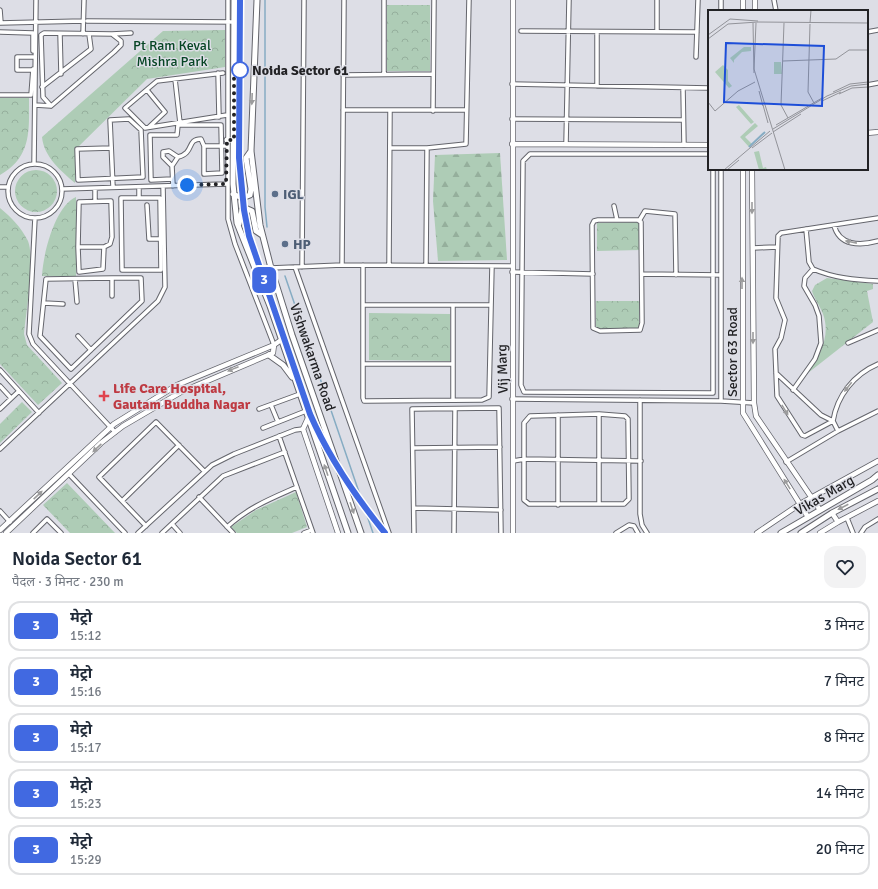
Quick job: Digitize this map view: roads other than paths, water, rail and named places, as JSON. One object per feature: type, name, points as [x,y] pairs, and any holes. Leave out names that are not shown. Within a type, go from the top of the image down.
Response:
[{"type":"main road","points":[[234,0],[235,12]]},
{"type":"main road","points":[[235,12],[238,0]]},
{"type":"main road","points":[[253,0],[257,18]]},
{"type":"main road","points":[[257,0],[257,18]]},
{"type":"main road","name":"Vishwakarma Road","points":[[235,12],[234,194],[238,224],[251,253],[348,533]]},
{"type":"main road","name":"Vishwakarma Road","points":[[257,18],[251,151],[262,235],[271,268],[361,533]]},
{"type":"main road","points":[[227,140],[234,140]]},
{"type":"main road","points":[[234,194],[242,198],[250,195],[251,189],[246,158],[251,151]]},
{"type":"main road","points":[[238,224],[242,210],[248,208],[252,211],[256,231],[262,235]]},
{"type":"main road","points":[[269,355],[287,368],[298,387]]},
{"type":"main road","name":"Vikas Marg","points":[[781,533],[878,476]]},
{"type":"main road","name":"Vikas Marg","points":[[801,533],[832,513],[878,489]]},
{"type":"street","points":[[34,164],[34,63],[36,0]]},
{"type":"street","points":[[83,34],[85,21],[84,0]]},
{"type":"street","points":[[6,533],[115,432],[181,392],[269,355],[274,351],[274,345],[238,251],[228,219],[226,184],[228,0]]},
{"type":"street","points":[[302,267],[304,0]]},
{"type":"street","points":[[342,265],[344,0]]},
{"type":"street","points":[[384,0],[384,74]]},
{"type":"street","points":[[433,111],[434,0]]},
{"type":"street","points":[[390,148],[427,148],[466,144],[468,0]]},
{"type":"street","name":"Vij Marg","points":[[513,0],[512,399],[721,401],[754,403]]},
{"type":"street","points":[[566,144],[569,0]]},
{"type":"street","points":[[657,0],[657,32]]},
{"type":"street","points":[[696,57],[698,0]]},
{"type":"street","points":[[774,0],[776,10]]},
{"type":"street","points":[[0,10],[0,23],[36,21],[234,22]]},
{"type":"street","points":[[868,32],[878,30]]},
{"type":"street","points":[[521,31],[696,32]]},
{"type":"street","points":[[0,32],[33,33],[34,63],[31,95],[0,95]]},
{"type":"street","points":[[596,86],[597,32]]},
{"type":"street","points":[[51,106],[43,97],[41,35],[44,33],[131,33]]},
{"type":"street","points":[[60,34],[61,74]]},
{"type":"street","points":[[42,87],[61,74],[90,49],[89,34]]},
{"type":"street","points":[[35,106],[51,106],[121,45],[121,41],[112,34]]},
{"type":"street","points":[[33,57],[17,57],[17,70],[33,70]]},
{"type":"street","points":[[223,72],[157,81],[126,108],[145,128],[227,115]]},
{"type":"street","points":[[218,73],[219,117]]},
{"type":"street","points":[[343,75],[433,74]]},
{"type":"street","points":[[176,79],[180,123]]},
{"type":"street","points":[[868,85],[878,83]]},
{"type":"street","points":[[512,84],[708,88]]},
{"type":"street","points":[[683,88],[684,145]]},
{"type":"street","points":[[147,90],[165,112],[148,127]]},
{"type":"street","points":[[344,110],[466,110]]},
{"type":"street","points":[[389,265],[390,111]]},
{"type":"street","points":[[111,148],[77,149],[78,180],[113,178],[142,177],[141,130],[129,119],[110,120],[113,178],[113,187]]},
{"type":"street","points":[[512,119],[683,120]]},
{"type":"street","points":[[172,166],[163,157],[163,152],[169,151],[178,157],[185,156],[196,139],[204,141],[204,174],[222,173],[220,145],[221,125],[178,125],[177,135],[150,135],[151,180],[172,179]]},
{"type":"street","points":[[868,134],[878,132]]},
{"type":"street","points":[[512,144],[708,145]]},
{"type":"street","points":[[204,146],[227,146]]},
{"type":"street","points":[[426,265],[427,148]]},
{"type":"street","points":[[708,154],[530,154],[524,161],[521,385],[524,392],[712,393],[713,170]]},
{"type":"street","points":[[173,186],[172,166],[178,157]]},
{"type":"street","points":[[34,164],[47,167],[53,171],[60,181],[62,197],[56,208],[49,214],[35,218],[23,215],[16,210],[10,199],[8,187],[12,177],[21,168],[34,164]]},
{"type":"street","points":[[721,170],[721,401]]},
{"type":"street","name":"Sector 63 Road","points":[[743,170],[743,403],[746,418],[808,517]]},
{"type":"street","name":"Sector 63 Road","points":[[752,170],[754,403],[756,416],[810,498],[820,510]]},
{"type":"street","points":[[62,189],[226,184]]},
{"type":"street","points":[[0,449],[158,300],[165,287],[163,186]]},
{"type":"street","points":[[0,187],[8,187]]},
{"type":"street","points":[[139,187],[139,198]]},
{"type":"street","points":[[95,188],[95,201]]},
{"type":"street","points":[[121,198],[160,198],[161,239],[161,270],[122,270],[121,198]]},
{"type":"street","points":[[78,247],[104,247],[110,244],[112,237],[111,201],[79,202],[78,247],[79,272],[103,269],[104,247]]},
{"type":"street","points":[[147,205],[149,239],[161,239]]},
{"type":"street","points":[[614,206],[617,220]]},
{"type":"street","points":[[639,221],[645,211],[675,214],[676,275]]},
{"type":"street","points":[[35,218],[29,334],[33,344],[115,432]]},
{"type":"street","points":[[878,218],[781,233],[778,236],[776,298],[785,320],[782,338],[775,349],[777,396],[802,435],[805,436],[833,421],[839,400],[847,389],[855,379],[866,370],[878,364]]},
{"type":"street","points":[[617,220],[639,221],[642,224],[642,329],[595,330],[592,325],[593,222],[617,220]]},
{"type":"street","points":[[834,225],[839,237],[844,240],[856,244],[878,241]]},
{"type":"street","points":[[806,229],[808,258],[813,269],[828,275],[853,280],[878,281]]},
{"type":"street","points":[[753,248],[778,247]]},
{"type":"street","points":[[271,268],[342,265],[492,266],[522,272],[593,274]]},
{"type":"street","points":[[363,265],[364,401],[453,399],[482,400],[488,396],[492,266]]},
{"type":"street","points":[[295,267],[389,533]]},
{"type":"street","points":[[793,390],[813,363],[821,343],[819,316],[815,305],[804,286],[805,278],[813,269]]},
{"type":"street","points":[[642,274],[721,276]]},
{"type":"street","points":[[112,278],[112,296]]},
{"type":"street","points":[[141,278],[142,301],[71,369],[40,336],[46,279],[76,279],[141,278]]},
{"type":"street","points":[[76,279],[77,302]]},
{"type":"street","points":[[44,303],[63,304]]},
{"type":"street","points":[[364,305],[490,305]]},
{"type":"street","points":[[453,306],[453,399]]},
{"type":"street","points":[[848,343],[878,330]]},
{"type":"street","points":[[78,336],[91,350]]},
{"type":"street","points":[[0,530],[111,427],[177,385],[274,345],[281,340]]},
{"type":"street","points":[[43,354],[50,347]]},
{"type":"street","points":[[364,364],[452,364]]},
{"type":"street","points":[[0,370],[39,412]]},
{"type":"street","points":[[776,373],[821,415],[833,421],[838,431]]},
{"type":"street","points":[[0,386],[11,398]]},
{"type":"street","points":[[0,409],[19,391]]},
{"type":"street","points":[[259,409],[300,394]]},
{"type":"street","points":[[512,399],[513,533]]},
{"type":"street","points":[[640,400],[641,521],[647,533]]},
{"type":"street","points":[[271,405],[278,422]]},
{"type":"street","points":[[414,533],[412,409],[499,408],[501,533]]},
{"type":"street","points":[[454,533],[455,409]]},
{"type":"street","points":[[263,428],[306,411]]},
{"type":"street","points":[[786,462],[838,431],[878,411]]},
{"type":"street","points":[[599,414],[599,504]]},
{"type":"street","points":[[599,414],[625,416],[628,418],[629,499],[624,504],[558,505],[529,504],[524,500],[524,423],[530,416],[599,414]]},
{"type":"street","points":[[558,415],[558,505]]},
{"type":"street","points":[[308,418],[303,429],[338,533]]},
{"type":"street","points":[[146,526],[99,477],[156,422],[204,472]]},
{"type":"street","points":[[138,533],[212,465],[234,454],[279,436],[303,429]]},
{"type":"street","points":[[279,436],[312,532],[304,533]]},
{"type":"street","points":[[122,501],[179,446]]},
{"type":"street","points":[[413,448],[500,447]]},
{"type":"street","points":[[162,533],[223,476],[285,452]]},
{"type":"street","points":[[513,461],[524,459],[641,461]]},
{"type":"street","points":[[757,533],[810,498],[878,461]]},
{"type":"street","points":[[69,474],[125,533]]},
{"type":"street","points":[[227,527],[242,514],[259,503],[297,487]]},
{"type":"street","points":[[199,497],[232,533]]},
{"type":"street","points":[[820,533],[878,501]]},
{"type":"street","points":[[414,508],[501,510]]},
{"type":"street","points":[[0,511],[14,525]]},
{"type":"street","points":[[832,513],[838,522]]},
{"type":"street","points":[[847,518],[853,533]]},
{"type":"street","points":[[861,533],[865,527],[878,518]]},
{"type":"street","points":[[32,533],[47,519],[61,533]]},
{"type":"street","points":[[172,524],[180,533]]},
{"type":"street","points":[[616,533],[629,525],[634,526],[638,533]]},
{"type":"waterway","points":[[265,0],[265,207],[267,227]]},
{"type":"waterway","points":[[285,276],[373,533]]},
{"type":"railway","points":[[240,0],[239,174],[249,235],[310,414],[317,430],[343,476],[385,533]]},
{"type":"metro line","name":"3","points":[[240,0],[238,127],[239,174],[249,236],[310,414],[321,440],[346,482],[385,533]]},
{"type":"place","name":"Noida Sector 61","points":[[240,70]]},
{"type":"place","name":"IGL","points":[[275,194]]},
{"type":"place","name":"HP","points":[[285,244]]},
{"type":"place","name":"Life Care Hospital, Gautam Buddha Nagar","points":[[104,396]]},
{"type":"park label","name":"Pt Ram Keval Mishra Park","points":[[172,54]]}]
